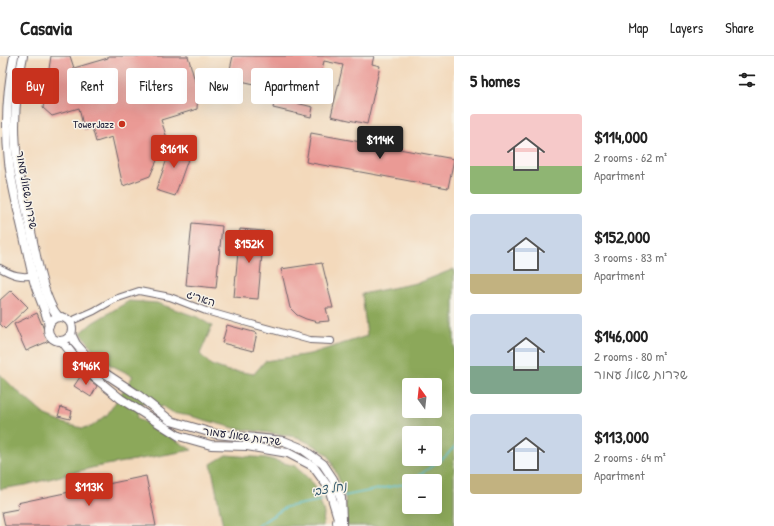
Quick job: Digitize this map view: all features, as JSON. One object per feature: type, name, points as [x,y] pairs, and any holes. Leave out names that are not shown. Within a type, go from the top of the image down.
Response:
[{"type":"street","name":"שדרות שאול עמור","points":[[14,56],[8,103],[7,126],[9,163],[15,193],[37,275],[52,308],[60,317]]},
{"type":"street","name":"שדרות שאול עמור","points":[[22,56],[16,104],[15,126],[17,162],[40,300],[49,324]]},
{"type":"street","points":[[0,268],[23,277],[37,275]]},
{"type":"street","name":"האריג","points":[[69,322],[94,311],[115,299],[138,291],[170,297],[206,311],[248,324],[310,340],[331,341]]},
{"type":"street","points":[[60,317],[69,322],[72,330],[71,334],[66,339],[58,341],[51,337],[48,330],[49,324],[52,320],[60,317]]},
{"type":"street","name":"שדרות שאול עמור","points":[[71,334],[76,344],[97,368],[138,395],[171,421],[216,434],[284,440],[301,448],[323,464],[333,479],[341,498],[342,526]]},
{"type":"street","name":"שדרות שאול עמור","points":[[62,340],[82,367],[99,381],[121,399],[179,436],[211,445],[246,446],[288,454],[313,466],[329,488],[338,518],[336,526]]},
{"type":"green space","points":[[454,269],[454,526],[347,526],[345,494],[329,456],[317,447],[297,437],[234,428],[190,416],[172,413],[162,406],[159,408],[142,402],[137,417],[192,450],[95,467],[26,485],[0,489],[0,374],[46,416],[66,424],[82,428],[91,427],[107,415],[133,376],[97,358],[91,346],[81,333],[92,323],[129,301],[157,303],[197,317],[212,326],[200,354],[211,365],[228,371],[254,374],[265,361],[310,354],[367,336],[362,294],[421,282]]},
{"type":"green space","points":[[226,455],[266,458],[295,466],[314,484],[324,513],[323,526],[223,526],[211,464]]},
{"type":"building","name":"TowerJazz","points":[[51,56],[70,56],[74,68],[108,58],[108,56],[188,56],[195,81],[195,104],[197,104],[197,109],[161,120],[167,138],[150,176],[123,186],[112,137],[96,142],[92,128],[84,130],[79,108],[52,116],[43,108],[44,104],[59,104],[59,68],[49,68]]},
{"type":"building","points":[[233,56],[374,56],[372,64],[380,66],[367,124],[331,116],[343,65],[324,61],[322,68],[251,68],[251,83],[243,81],[243,68],[230,68]]},
{"type":"building","points":[[274,104],[300,104],[313,107],[311,117],[273,108]]},
{"type":"building","points":[[311,133],[454,159],[448,188],[306,162]]},
{"type":"building","points":[[173,142],[192,148],[175,196],[156,190]]},
{"type":"building","points":[[192,223],[222,226],[216,288],[186,285]]},
{"type":"building","points":[[240,229],[264,231],[258,299],[234,297]]},
{"type":"building","points":[[322,263],[333,308],[326,308],[329,321],[317,322],[297,315],[290,308],[281,269]]},
{"type":"building","points":[[11,290],[28,307],[5,329],[0,324],[0,300]]},
{"type":"building","points":[[37,313],[49,341],[26,351],[14,324]]},
{"type":"building","points":[[227,325],[257,333],[253,351],[222,343]]},
{"type":"building","points":[[82,374],[97,386],[91,397],[74,386]]},
{"type":"building","points":[[61,407],[72,411],[70,419],[58,416]]},
{"type":"building","points":[[146,476],[156,526],[5,526],[2,512],[18,509],[17,503]]},
{"type":"waterway","name":"נחל צבי","points":[[421,474],[446,456],[454,447]]},
{"type":"waterway","name":"נחל צבי","points":[[344,496],[402,484]]},
{"type":"waterway","name":"נחל צבי","points":[[257,526],[286,507],[329,499]]},
{"type":"place","name":"TowerJazz","points":[[122,124]]}]
